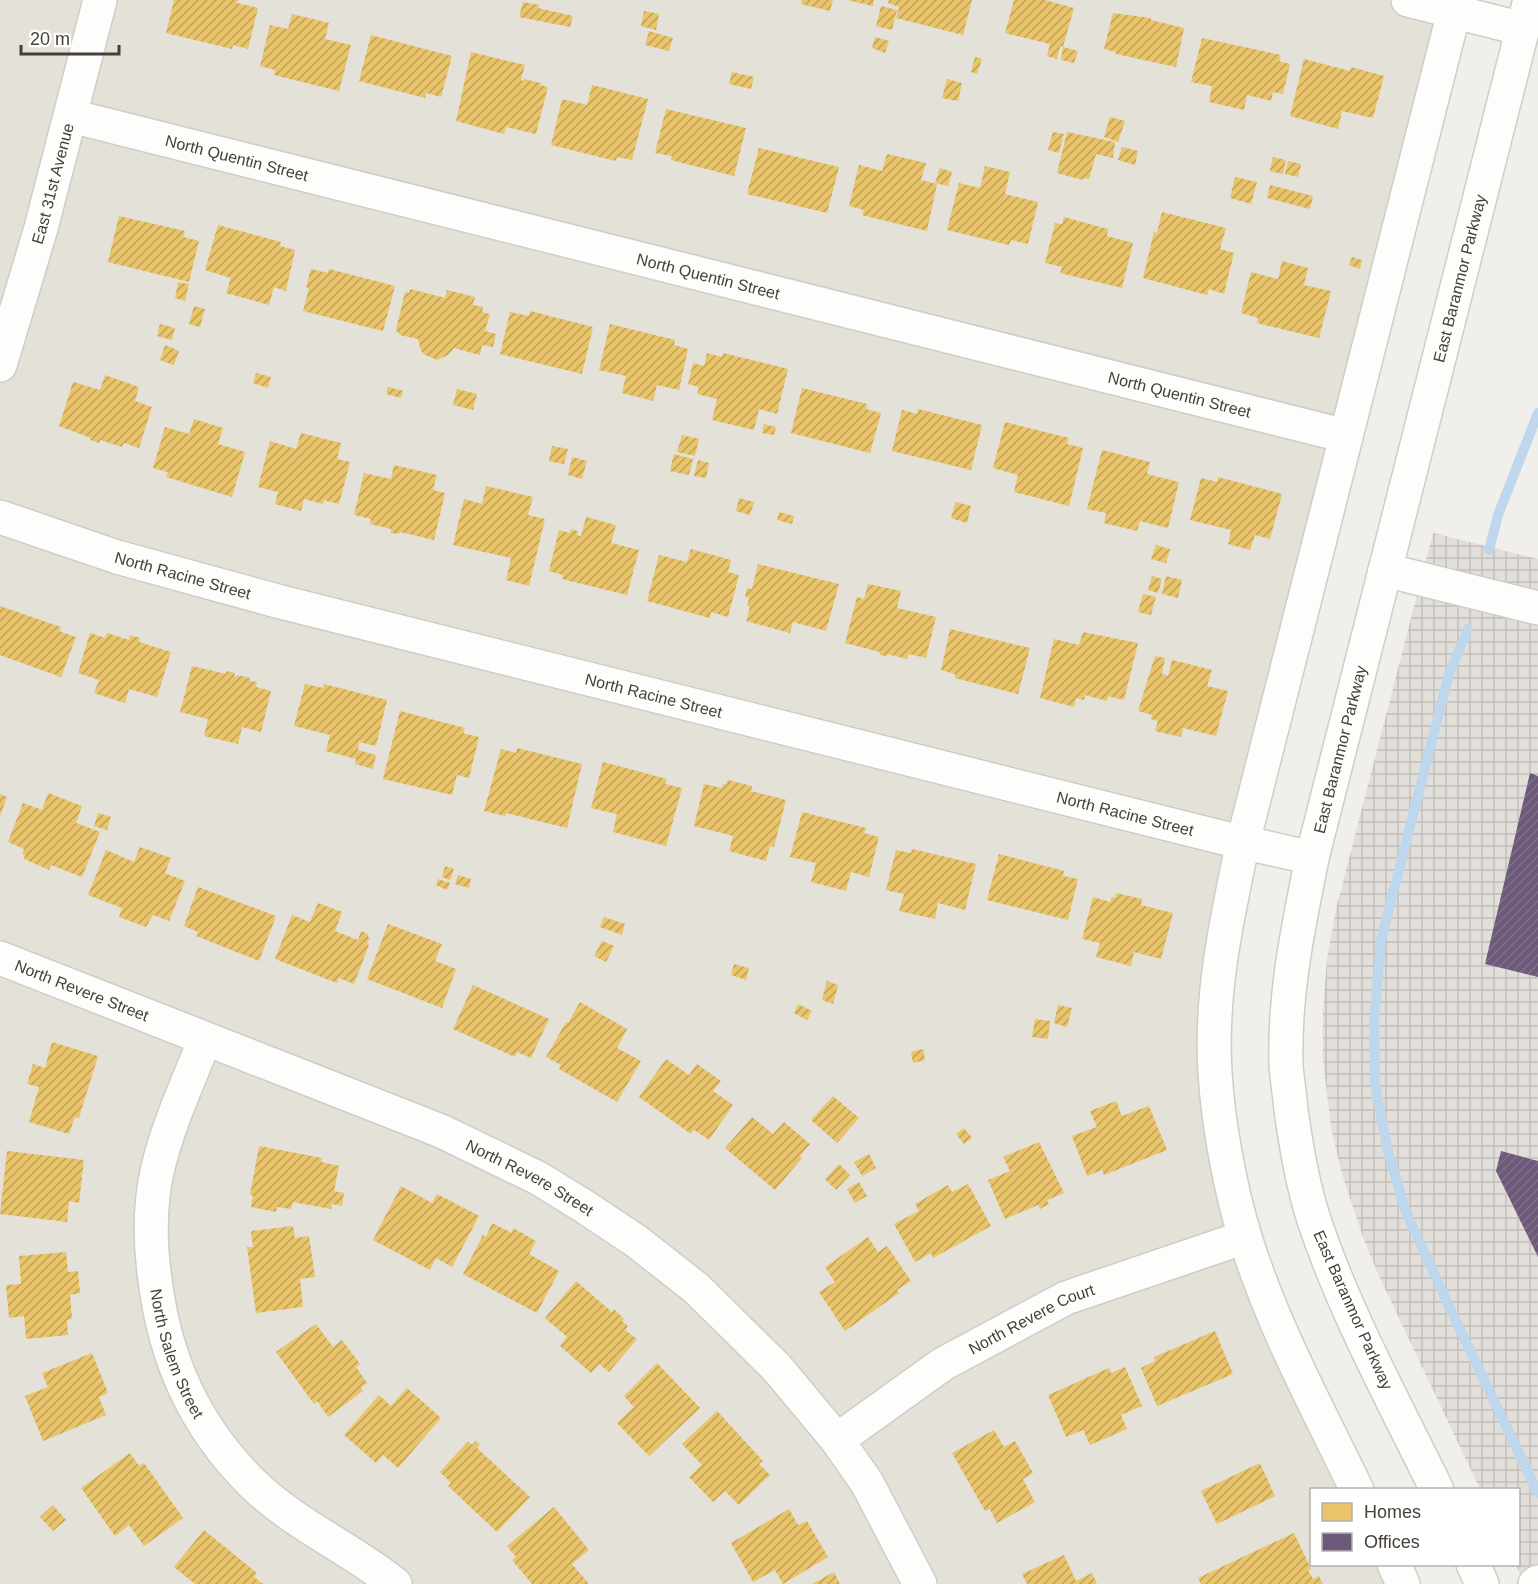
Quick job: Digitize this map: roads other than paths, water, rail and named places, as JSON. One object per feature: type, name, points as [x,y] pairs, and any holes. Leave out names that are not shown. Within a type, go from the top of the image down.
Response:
[{"type":"street","name":"East 31st Avenue","points":[[0,365],[71,116],[100,0]]},
{"type":"street","points":[[1408,0],[1527,14]]},
{"type":"street","points":[[1357,1488],[1292,1355],[1245,1237],[1232,1189],[1215,1071],[1216,1012],[1222,944],[1243,842],[1456,5]]},
{"type":"street","name":"East Baranmor Parkway","points":[[1436,1488],[1357,1326],[1313,1216],[1302,1174],[1286,1067],[1287,1016],[1292,954],[1312,858],[1527,14]]},
{"type":"street","name":"North Quentin Street","points":[[71,116],[1346,436]]},
{"type":"street","name":"North Racine Street","points":[[0,517],[117,557],[278,601],[1312,858]]},
{"type":"street","points":[[1385,570],[1531,606]]},
{"type":"street","name":"North Revere Street","points":[[0,958],[441,1131],[538,1179],[636,1241],[696,1288],[777,1368],[837,1440],[867,1483],[920,1584]]},
{"type":"street","name":"North Salem Street","points":[[205,1039],[168,1134],[157,1173],[152,1208],[150,1245],[165,1339],[189,1398],[208,1430],[250,1481],[306,1526],[395,1584]]},
{"type":"street","name":"North Revere Court","points":[[837,1440],[943,1364],[1066,1298],[1245,1237]]},
{"type":"street","points":[[1395,1566],[1403,1584]]},
{"type":"street","points":[[1474,1566],[1482,1584]]},
{"type":"waterway","points":[[1489,550],[1498,515],[1538,413]]},
{"type":"waterway","points":[[1468,629],[1449,674],[1381,940],[1374,1022],[1375,1086],[1388,1151],[1406,1212],[1538,1493]]}]
